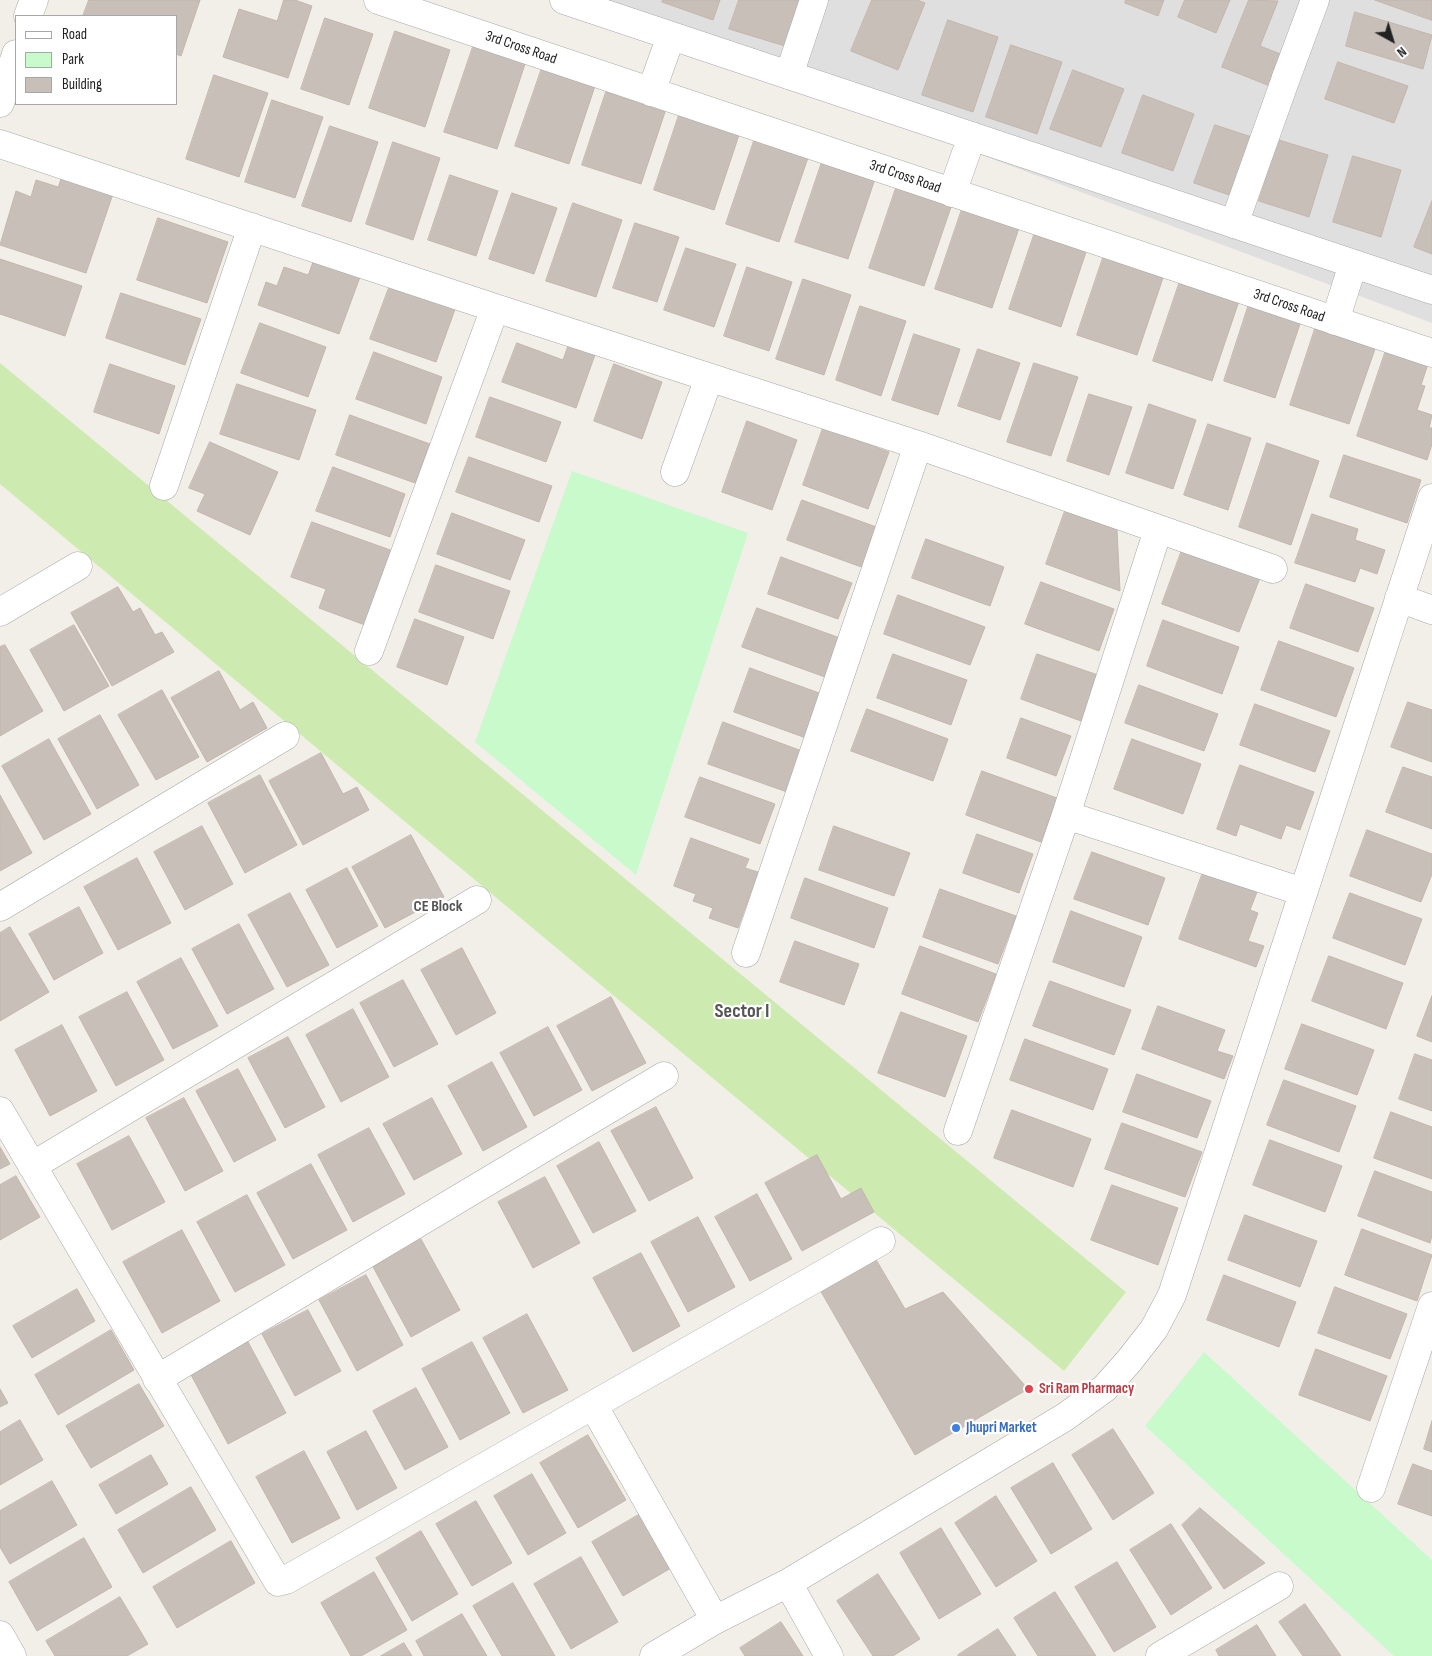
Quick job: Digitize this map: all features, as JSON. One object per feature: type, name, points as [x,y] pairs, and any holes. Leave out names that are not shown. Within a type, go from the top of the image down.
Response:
[{"type":"street","points":[[28,15],[34,0]]},
{"type":"street","name":"3rd Cross Road","points":[[378,0],[1432,353]]},
{"type":"street","points":[[564,0],[1432,290]]},
{"type":"street","points":[[789,75],[814,0]]},
{"type":"street","points":[[1234,224],[1315,0]]},
{"type":"street","points":[[651,92],[671,36]]},
{"type":"street","points":[[0,104],[15,57]]},
{"type":"street","points":[[952,193],[972,136]]},
{"type":"street","points":[[0,144],[495,308],[918,445],[1273,569]]},
{"type":"street","points":[[164,486],[252,227]]},
{"type":"street","points":[[1335,321],[1353,264]]},
{"type":"street","points":[[369,651],[495,308]]},
{"type":"street","points":[[675,472],[709,378]]},
{"type":"street","points":[[746,952],[918,445]]},
{"type":"street","points":[[654,1656],[715,1620],[788,1583],[1088,1401],[1105,1388],[1154,1330],[1172,1295],[1432,498]]},
{"type":"street","points":[[958,1131],[1066,815],[1158,530]]},
{"type":"street","points":[[0,612],[78,566]]},
{"type":"street","points":[[1399,598],[1432,610]]},
{"type":"street","points":[[0,907],[285,736]]},
{"type":"street","points":[[1066,815],[1303,892]]},
{"type":"street","points":[[32,1166],[477,900]]},
{"type":"street","points":[[157,1379],[664,1076]]},
{"type":"street","points":[[0,1111],[278,1582],[286,1580],[881,1240]]},
{"type":"street","points":[[1371,1488],[1432,1306]]},
{"type":"street","points":[[593,1405],[715,1620]]},
{"type":"street","points":[[788,1583],[830,1656]]},
{"type":"street","points":[[1160,1656],[1279,1586]]},
{"type":"street","points":[[0,1635],[12,1656]]},
{"type":"shaded area","points":[[566,0],[1432,0],[1432,323]]},
{"type":"green space","points":[[0,363],[1126,1292],[1064,1371],[0,484]]},
{"type":"green space","points":[[572,471],[748,533],[636,875],[475,742]]},
{"type":"green space","points":[[1204,1352],[1432,1560],[1432,1656],[1394,1656],[1145,1426]]},
{"type":"building","points":[[89,0],[200,0],[181,56],[178,55],[178,15],[83,15]]},
{"type":"building","points":[[284,0],[295,0],[312,6],[288,78],[223,57],[239,9],[277,21]]},
{"type":"building","points":[[663,0],[720,0],[713,20],[662,2]]},
{"type":"building","points":[[739,0],[800,0],[785,46],[729,29]]},
{"type":"building","points":[[872,0],[917,0],[925,3],[898,70],[851,51]]},
{"type":"building","points":[[1126,0],[1164,0],[1158,16],[1125,3]]},
{"type":"building","points":[[1185,0],[1230,0],[1216,33],[1178,17]]},
{"type":"building","points":[[1249,0],[1278,1],[1260,46],[1283,55],[1270,86],[1222,67]]},
{"type":"building","points":[[1375,0],[1432,0],[1432,20]]},
{"type":"building","points":[[1355,12],[1432,35],[1423,69],[1346,46]]},
{"type":"building","points":[[325,18],[373,34],[349,105],[301,89]]},
{"type":"building","points":[[948,20],[998,37],[973,112],[922,95]]},
{"type":"building","points":[[395,31],[450,50],[425,127],[369,108]]},
{"type":"building","points":[[476,38],[528,55],[497,149],[444,132]]},
{"type":"building","points":[[1011,45],[1062,62],[1037,134],[986,117]]},
{"type":"building","points":[[1338,62],[1408,86],[1394,123],[1325,99]]},
{"type":"building","points":[[543,65],[596,83],[569,164],[515,146]]},
{"type":"building","points":[[1073,70],[1124,89],[1101,147],[1050,129]]},
{"type":"building","points":[[214,75],[268,93],[239,177],[186,159]]},
{"type":"building","points":[[606,92],[665,112],[641,184],[582,165]]},
{"type":"building","points":[[1143,95],[1194,114],[1173,171],[1122,153]]},
{"type":"building","points":[[272,100],[323,117],[295,198],[245,182]]},
{"type":"building","points":[[679,115],[739,135],[714,210],[654,190]]},
{"type":"building","points":[[1215,125],[1258,139],[1238,198],[1194,183]]},
{"type":"building","points":[[330,126],[378,142],[351,222],[302,206]]},
{"type":"building","points":[[756,135],[810,152],[779,242],[726,224]]},
{"type":"building","points":[[1279,140],[1328,155],[1309,217],[1259,201]]},
{"type":"building","points":[[393,142],[440,158],[413,240],[366,224]]},
{"type":"building","points":[[824,156],[877,173],[848,259],[795,242]]},
{"type":"building","points":[[1353,156],[1401,170],[1381,237],[1333,222]]},
{"type":"building","points":[[65,168],[116,185],[86,273],[0,245],[16,191],[31,197],[36,180],[58,187]]},
{"type":"building","points":[[450,175],[498,191],[476,256],[428,240]]},
{"type":"building","points":[[896,188],[951,207],[924,286],[869,268]]},
{"type":"building","points":[[512,193],[557,208],[534,274],[489,259]]},
{"type":"building","points":[[1432,201],[1432,254],[1414,247]]},
{"type":"building","points":[[573,203],[622,220],[596,297],[546,281]]},
{"type":"building","points":[[962,209],[1019,228],[992,308],[935,289]]},
{"type":"building","points":[[158,218],[228,242],[207,303],[137,280]]},
{"type":"building","points":[[635,223],[679,237],[657,302],[613,288]]},
{"type":"building","points":[[1034,235],[1086,252],[1061,327],[1009,309]]},
{"type":"building","points":[[686,248],[736,264],[714,327],[664,310]]},
{"type":"building","points":[[317,252],[363,269],[339,334],[258,305],[266,282],[277,286],[284,267],[308,275]]},
{"type":"building","points":[[1105,252],[1165,272],[1137,355],[1077,335]]},
{"type":"building","points":[[0,259],[82,286],[65,336],[0,314]]},
{"type":"building","points":[[747,267],[792,282],[769,351],[724,336]]},
{"type":"building","points":[[393,277],[458,301],[436,362],[370,339]]},
{"type":"building","points":[[1181,278],[1240,298],[1212,381],[1153,361]]},
{"type":"building","points":[[803,279],[851,295],[824,375],[776,359]]},
{"type":"building","points":[[121,293],[201,319],[185,365],[106,338]]},
{"type":"building","points":[[1249,304],[1301,321],[1275,398],[1224,381]]},
{"type":"building","points":[[860,306],[906,321],[881,396],[836,380]]},
{"type":"building","points":[[260,323],[326,347],[308,397],[241,373]]},
{"type":"building","points":[[1315,329],[1375,349],[1349,424],[1290,405]]},
{"type":"building","points":[[914,334],[960,349],[938,415],[892,400]]},
{"type":"building","points":[[517,343],[563,360],[569,343],[596,352],[576,408],[502,382]]},
{"type":"building","points":[[978,349],[1020,363],[1000,420],[958,406]]},
{"type":"building","points":[[1386,350],[1428,364],[1421,385],[1425,386],[1417,410],[1432,415],[1429,428],[1432,428],[1432,444],[1427,460],[1357,436]]},
{"type":"building","points":[[374,352],[442,377],[426,424],[356,399]]},
{"type":"building","points":[[1034,363],[1078,377],[1051,456],[1007,442]]},
{"type":"building","points":[[110,364],[175,386],[159,434],[94,412]]},
{"type":"building","points":[[614,364],[662,382],[642,439],[594,421]]},
{"type":"building","points":[[237,384],[316,410],[299,460],[220,434]]},
{"type":"building","points":[[1089,394],[1132,407],[1109,475],[1067,461]]},
{"type":"building","points":[[490,397],[561,422],[546,462],[476,437]]},
{"type":"building","points":[[1149,404],[1196,420],[1173,489],[1126,473]]},
{"type":"building","points":[[350,415],[430,444],[415,483],[336,455]]},
{"type":"building","points":[[747,421],[797,440],[772,510],[722,492]]},
{"type":"building","points":[[1208,424],[1251,438],[1228,510],[1184,495]]},
{"type":"building","points":[[823,428],[889,452],[868,509],[803,485]]},
{"type":"building","points":[[210,442],[278,472],[250,535],[197,511],[205,494],[189,488]]},
{"type":"building","points":[[1267,443],[1319,461],[1291,545],[1239,527]]},
{"type":"building","points":[[1344,455],[1421,480],[1407,523],[1330,497]]},
{"type":"building","points":[[469,457],[552,486],[539,522],[456,492]]},
{"type":"building","points":[[333,467],[405,494],[390,537],[316,511]]},
{"type":"building","points":[[802,500],[879,528],[864,568],[787,540]]},
{"type":"building","points":[[1065,511],[1117,530],[1120,591],[1046,564]]},
{"type":"building","points":[[452,513],[525,540],[510,580],[437,554]]},
{"type":"building","points":[[1312,514],[1358,529],[1355,540],[1385,550],[1377,574],[1360,568],[1355,582],[1295,563]]},
{"type":"building","points":[[312,522],[393,551],[365,625],[319,608],[326,589],[291,577]]},
{"type":"building","points":[[926,539],[1004,567],[990,606],[912,578]]},
{"type":"building","points":[[1182,550],[1260,578],[1239,632],[1162,604]]},
{"type":"building","points":[[781,557],[852,583],[838,619],[768,594]]},
{"type":"building","points":[[436,565],[510,591],[493,639],[419,612]]},
{"type":"building","points":[[1041,582],[1114,609],[1099,651],[1025,624]]},
{"type":"building","points":[[1306,584],[1374,608],[1358,652],[1290,628]]},
{"type":"building","points":[[118,587],[133,612],[140,608],[155,635],[162,632],[174,652],[112,686],[71,613]]},
{"type":"building","points":[[898,595],[985,627],[970,665],[884,634]]},
{"type":"building","points":[[757,608],[840,638],[825,677],[742,647]]},
{"type":"building","points":[[415,619],[464,637],[447,685],[397,667]]},
{"type":"building","points":[[1163,620],[1239,647],[1222,694],[1147,666]]},
{"type":"building","points":[[74,625],[109,686],[64,711],[30,650]]},
{"type":"building","points":[[1279,641],[1354,668],[1336,717],[1261,690]]},
{"type":"building","points":[[5,645],[43,711],[0,736],[0,647]]},
{"type":"building","points":[[893,654],[967,680],[951,725],[877,698]]},
{"type":"building","points":[[1037,654],[1098,675],[1081,721],[1021,699]]},
{"type":"building","points":[[750,668],[822,694],[806,738],[734,712]]},
{"type":"building","points":[[219,671],[240,710],[253,702],[267,728],[207,762],[171,698]]},
{"type":"building","points":[[1139,685],[1218,714],[1204,751],[1125,723]]},
{"type":"building","points":[[162,690],[199,757],[156,780],[118,715]]},
{"type":"building","points":[[1408,702],[1432,710],[1432,762],[1391,747]]},
{"type":"building","points":[[1255,704],[1330,731],[1315,772],[1240,745]]},
{"type":"building","points":[[867,709],[948,739],[933,781],[851,751]]},
{"type":"building","points":[[100,715],[139,785],[97,809],[58,739]]},
{"type":"building","points":[[1021,718],[1071,736],[1056,776],[1007,758]]},
{"type":"building","points":[[723,722],[802,751],[787,792],[708,764]]},
{"type":"building","points":[[49,739],[91,814],[44,840],[2,766]]},
{"type":"building","points":[[1132,739],[1201,764],[1183,814],[1114,789]]},
{"type":"building","points":[[321,753],[343,794],[357,787],[369,810],[303,845],[269,781]]},
{"type":"building","points":[[1240,765],[1314,792],[1300,830],[1286,825],[1281,839],[1240,824],[1236,836],[1217,829]]},
{"type":"building","points":[[1403,767],[1432,777],[1432,829],[1386,812]]},
{"type":"building","points":[[982,771],[1057,798],[1041,842],[966,815]]},
{"type":"building","points":[[260,775],[297,845],[245,873],[208,803]]},
{"type":"building","points":[[700,777],[775,804],[760,844],[685,817]]},
{"type":"building","points":[[0,795],[32,853],[0,871]]},
{"type":"building","points":[[202,826],[233,884],[185,910],[154,852]]},
{"type":"building","points":[[834,826],[910,853],[894,896],[819,870]]},
{"type":"building","points":[[1367,830],[1432,854],[1432,874],[1421,902],[1350,876]]},
{"type":"building","points":[[977,834],[1033,854],[1019,893],[963,873]]},
{"type":"building","points":[[411,835],[444,897],[385,928],[352,867]]},
{"type":"building","points":[[691,838],[749,859],[745,868],[758,872],[738,928],[709,918],[713,908],[693,901],[696,894],[674,886]]},
{"type":"building","points":[[1092,852],[1165,878],[1148,925],[1074,899]]},
{"type":"building","points":[[137,858],[171,923],[118,950],[84,887]]},
{"type":"building","points":[[347,868],[378,926],[337,948],[306,890]]},
{"type":"building","points":[[1203,872],[1257,892],[1250,910],[1258,913],[1248,941],[1264,946],[1256,967],[1179,939]]},
{"type":"building","points":[[805,878],[888,908],[874,948],[791,918]]},
{"type":"building","points":[[940,889],[1016,916],[998,964],[923,937]]},
{"type":"building","points":[[290,893],[329,965],[287,987],[248,915]]},
{"type":"building","points":[[1350,893],[1422,919],[1405,965],[1333,938]]},
{"type":"building","points":[[79,907],[103,953],[54,980],[29,934]]},
{"type":"building","points":[[1071,911],[1142,937],[1124,987],[1053,962]]},
{"type":"building","points":[[239,924],[274,989],[227,1014],[192,949]]},
{"type":"building","points":[[10,927],[49,992],[0,1021],[0,933]]},
{"type":"building","points":[[795,941],[859,964],[844,1005],[780,982]]},
{"type":"building","points":[[920,946],[996,974],[978,1022],[902,994]]},
{"type":"building","points":[[462,948],[496,1013],[456,1035],[421,970]]},
{"type":"building","points":[[1329,956],[1403,983],[1386,1029],[1312,1001]]},
{"type":"building","points":[[181,958],[218,1026],[173,1049],[137,982]]},
{"type":"building","points":[[403,980],[438,1044],[394,1067],[360,1003]]},
{"type":"building","points":[[1050,981],[1131,1010],[1114,1055],[1033,1026]]},
{"type":"building","points":[[127,992],[164,1060],[116,1086],[79,1017]]},
{"type":"building","points":[[1432,996],[1432,1042],[1417,1036]]},
{"type":"building","points":[[611,997],[646,1063],[592,1091],[557,1026]]},
{"type":"building","points":[[1158,1006],[1225,1030],[1217,1051],[1233,1056],[1224,1079],[1142,1049]]},
{"type":"building","points":[[353,1009],[389,1077],[341,1102],[306,1035]]},
{"type":"building","points":[[901,1012],[967,1036],[945,1097],[878,1073]]},
{"type":"building","points":[[1302,1024],[1374,1050],[1357,1095],[1285,1069]]},
{"type":"building","points":[[62,1025],[97,1091],[50,1116],[15,1050]]},
{"type":"building","points":[[548,1027],[582,1090],[534,1116],[500,1053]]},
{"type":"building","points":[[288,1037],[325,1107],[285,1128],[248,1058]]},
{"type":"building","points":[[1025,1039],[1108,1069],[1093,1110],[1010,1080]]},
{"type":"building","points":[[1415,1054],[1432,1060],[1432,1111],[1399,1099]]},
{"type":"building","points":[[492,1062],[527,1127],[483,1151],[448,1086]]},
{"type":"building","points":[[238,1069],[276,1140],[234,1162],[196,1091]]},
{"type":"building","points":[[1137,1074],[1211,1101],[1197,1138],[1123,1112]]},
{"type":"building","points":[[1284,1080],[1356,1106],[1339,1152],[1267,1125]]},
{"type":"building","points":[[184,1098],[223,1171],[185,1191],[146,1118]]},
{"type":"building","points":[[432,1098],[462,1154],[414,1180],[383,1124]]},
{"type":"building","points":[[656,1107],[693,1178],[649,1201],[611,1131]]},
{"type":"building","points":[[1012,1110],[1091,1139],[1073,1187],[994,1158]]},
{"type":"building","points":[[1391,1112],[1432,1127],[1432,1179],[1374,1158]]},
{"type":"building","points":[[1122,1123],[1202,1152],[1185,1197],[1105,1169]]},
{"type":"building","points":[[369,1128],[405,1194],[353,1222],[318,1155]]},
{"type":"building","points":[[129,1136],[165,1202],[112,1230],[77,1164]]},
{"type":"building","points":[[1270,1140],[1342,1166],[1325,1212],[1253,1185]]},
{"type":"building","points":[[599,1142],[636,1211],[593,1233],[557,1166]]},
{"type":"building","points":[[0,1147],[10,1164],[0,1169]]},
{"type":"building","points":[[817,1155],[841,1199],[861,1188],[874,1212],[802,1251],[765,1183]]},
{"type":"building","points":[[311,1164],[347,1230],[293,1259],[257,1193]]},
{"type":"building","points":[[1375,1171],[1432,1192],[1432,1236],[1430,1243],[1358,1216]]},
{"type":"building","points":[[16,1176],[40,1217],[0,1240],[0,1185]]},
{"type":"building","points":[[545,1177],[580,1243],[533,1268],[498,1202]]},
{"type":"building","points":[[1112,1185],[1178,1208],[1158,1265],[1091,1240]]},
{"type":"building","points":[[757,1194],[792,1259],[750,1281],[715,1217]]},
{"type":"building","points":[[247,1195],[285,1265],[235,1292],[197,1222]]},
{"type":"building","points":[[1245,1215],[1317,1241],[1300,1287],[1228,1260]]},
{"type":"building","points":[[698,1217],[735,1287],[688,1312],[651,1242]]},
{"type":"building","points":[[1362,1229],[1432,1255],[1417,1301],[1345,1275]]},
{"type":"building","points":[[182,1230],[220,1301],[162,1333],[123,1262]]},
{"type":"building","points":[[421,1239],[460,1310],[411,1337],[372,1265]]},
{"type":"building","points":[[871,1251],[905,1309],[943,1292],[1028,1389],[915,1455],[816,1283]]},
{"type":"building","points":[[641,1253],[680,1326],[633,1352],[593,1278]]},
{"type":"building","points":[[366,1275],[403,1345],[357,1371],[319,1300]]},
{"type":"building","points":[[1224,1275],[1296,1302],[1279,1347],[1207,1320]]},
{"type":"building","points":[[1335,1287],[1407,1314],[1390,1359],[1318,1333]]},
{"type":"building","points":[[77,1289],[95,1321],[32,1358],[13,1326]]},
{"type":"building","points":[[308,1310],[341,1371],[295,1396],[262,1334]]},
{"type":"building","points":[[527,1314],[568,1390],[523,1413],[483,1338]]},
{"type":"building","points":[[111,1330],[134,1370],[58,1415],[35,1375]]},
{"type":"building","points":[[247,1340],[286,1413],[228,1444],[189,1371]]},
{"type":"building","points":[[472,1342],[510,1413],[460,1440],[422,1369]]},
{"type":"building","points":[[1316,1349],[1387,1376],[1370,1421],[1299,1395]]},
{"type":"building","points":[[139,1384],[164,1426],[91,1468],[66,1426]]},
{"type":"building","points":[[416,1388],[448,1447],[405,1470],[373,1411]]},
{"type":"building","points":[[0,1389],[8,1403],[0,1407]]},
{"type":"building","points":[[20,1420],[43,1460],[0,1485],[0,1432]]},
{"type":"building","points":[[1432,1421],[1432,1452],[1424,1449]]},
{"type":"building","points":[[1113,1429],[1154,1493],[1113,1520],[1072,1455]]},
{"type":"building","points":[[366,1431],[397,1488],[357,1510],[327,1452]]},
{"type":"building","points":[[588,1435],[626,1500],[578,1528],[540,1463]]},
{"type":"building","points":[[304,1451],[340,1518],[292,1543],[256,1477]]},
{"type":"building","points":[[151,1455],[168,1484],[116,1514],[99,1485]]},
{"type":"building","points":[[1053,1463],[1092,1529],[1051,1554],[1011,1488]]},
{"type":"building","points":[[1413,1464],[1432,1471],[1432,1516],[1398,1504]]},
{"type":"building","points":[[532,1474],[566,1533],[528,1555],[494,1496]]},
{"type":"building","points":[[52,1481],[77,1525],[10,1564],[0,1547],[0,1511]]},
{"type":"building","points":[[191,1487],[216,1530],[143,1573],[118,1530]]},
{"type":"building","points":[[996,1496],[1037,1561],[996,1587],[955,1523]]},
{"type":"building","points":[[476,1501],[512,1563],[472,1586],[436,1524]]},
{"type":"building","points":[[1200,1508],[1265,1563],[1224,1589],[1182,1525]]},
{"type":"building","points":[[647,1510],[678,1564],[623,1596],[592,1542]]},
{"type":"building","points":[[1171,1524],[1212,1588],[1171,1615],[1130,1550]]},
{"type":"building","points":[[941,1528],[981,1594],[939,1619],[900,1553]]},
{"type":"building","points":[[421,1531],[458,1594],[412,1621],[376,1558]]},
{"type":"building","points":[[84,1538],[112,1587],[37,1631],[9,1582]]},
{"type":"building","points":[[231,1541],[255,1583],[177,1628],[153,1587]]},
{"type":"building","points":[[581,1557],[618,1622],[571,1649],[534,1584]]},
{"type":"building","points":[[1117,1562],[1156,1627],[1114,1652],[1075,1587]]},
{"type":"building","points":[[374,1572],[407,1630],[361,1656],[351,1656],[321,1603]]},
{"type":"building","points":[[878,1574],[920,1639],[893,1656],[873,1656],[837,1601]]},
{"type":"building","points":[[513,1583],[555,1656],[502,1656],[473,1606]]},
{"type":"building","points":[[1055,1592],[1096,1656],[1038,1656],[1014,1618]]},
{"type":"building","points":[[120,1597],[148,1644],[127,1656],[55,1656],[46,1641]]},
{"type":"building","points":[[1305,1604],[1341,1656],[1303,1656],[1279,1622]]},
{"type":"building","points":[[462,1614],[487,1656],[424,1656],[416,1641]]},
{"type":"building","points":[[781,1622],[803,1656],[745,1656],[740,1648]]},
{"type":"building","points":[[1257,1625],[1276,1656],[1219,1656],[1216,1650]]},
{"type":"building","points":[[998,1629],[1016,1656],[958,1656],[958,1655]]},
{"type":"building","points":[[404,1643],[412,1656],[381,1656]]},
{"type":"place","name":"Sri Ram Pharmacy","points":[[1029,1389]]},
{"type":"place","name":"Jhupri Market","points":[[956,1428]]},
{"type":"district","name":"CE Block","points":[[438,907]]},
{"type":"district","name":"Sector I","points":[[742,1012]]}]
